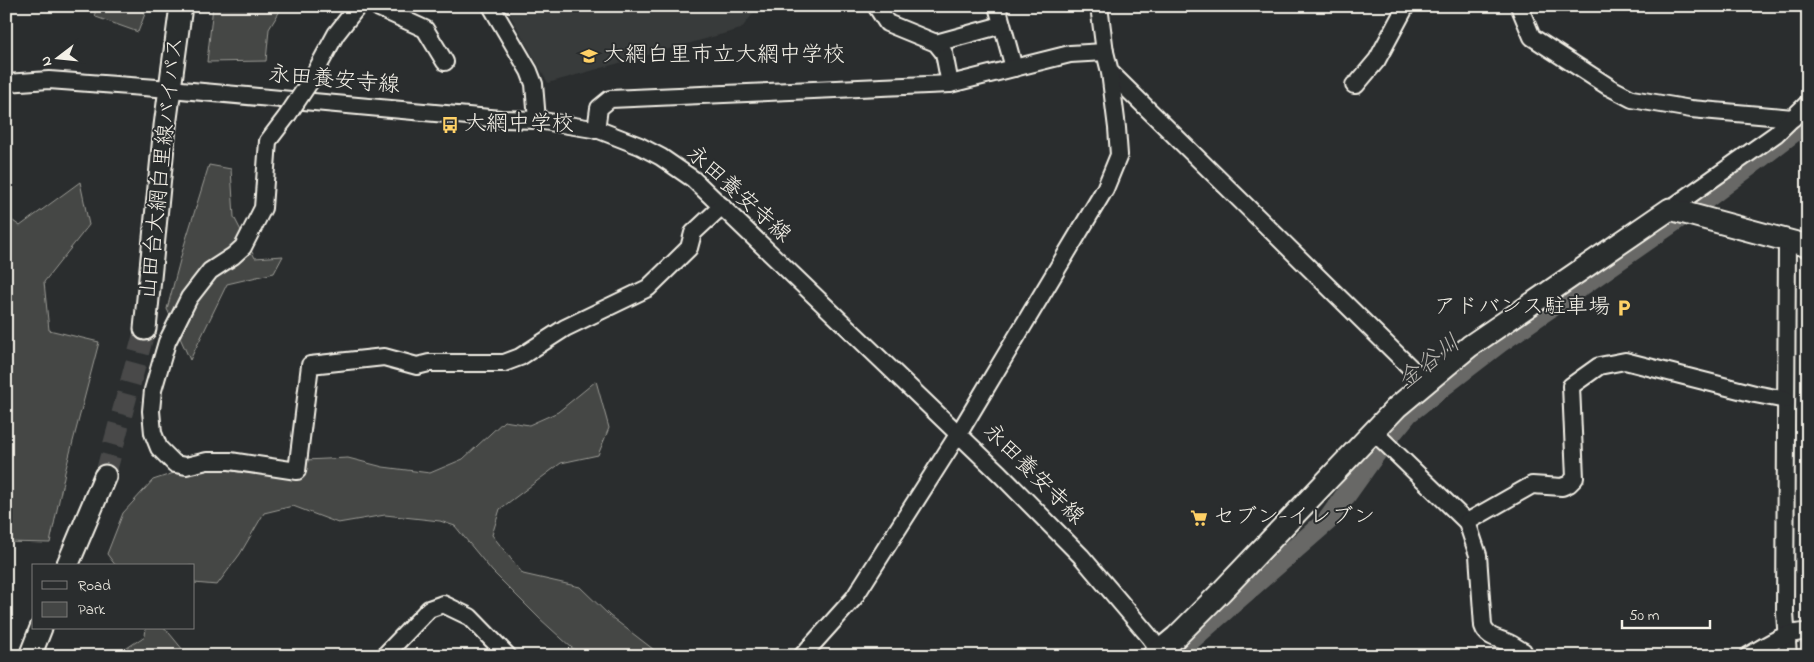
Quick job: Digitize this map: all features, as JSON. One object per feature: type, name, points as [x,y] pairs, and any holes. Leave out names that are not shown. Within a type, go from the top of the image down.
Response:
[{"type":"main road","name":"山田台大網白里線バイパス","points":[[145,330],[170,89],[182,6]]},
{"type":"main road","points":[[1159,654],[1222,591],[1397,407],[1470,346],[1670,209],[1808,246]]},
{"type":"main road","points":[[68,564],[104,476]]},
{"type":"main road","points":[[30,656],[40,630]]},
{"type":"street","points":[[358,6],[336,34],[310,80],[268,141],[262,208],[243,248],[210,271],[189,298],[167,342],[153,390],[152,433],[159,448],[175,464],[186,466],[207,461],[230,461],[297,471],[310,365],[384,358],[417,366],[429,364],[504,363],[520,357],[564,328],[648,288],[689,248],[693,233],[722,206]]},
{"type":"street","points":[[378,6],[425,29],[445,62]]},
{"type":"street","points":[[491,6],[529,71],[534,84],[537,120]]},
{"type":"street","points":[[876,6],[887,23],[936,42],[944,53],[950,84]]},
{"type":"street","points":[[997,6],[1014,68]]},
{"type":"street","points":[[802,656],[854,598],[959,433],[1105,189],[1119,155],[1110,72],[1105,52],[1099,6]]},
{"type":"street","points":[[1354,85],[1377,60],[1406,6]]},
{"type":"street","points":[[1519,6],[1532,37],[1609,87],[1632,99],[1691,109],[1793,118]]},
{"type":"street","points":[[936,42],[1002,25]]},
{"type":"street","points":[[596,130],[600,108],[610,99],[950,84],[1070,54],[1105,52]]},
{"type":"street","points":[[1110,72],[1426,382]]},
{"type":"street","name":"永田養安寺線","points":[[6,83],[49,80],[501,119],[537,120],[596,130],[640,146],[661,157],[693,179],[959,433],[1081,556],[1159,654]]},
{"type":"street","points":[[1670,209],[1776,134],[1808,102]]},
{"type":"street","points":[[1787,240],[1788,656]]},
{"type":"street","points":[[1467,522],[1532,485],[1562,486],[1570,484],[1576,478],[1571,386],[1599,366],[1625,361],[1786,400]]},
{"type":"street","points":[[1374,432],[1467,522],[1478,555],[1483,626],[1485,631],[1493,638],[1510,643],[1523,652],[1524,656]]},
{"type":"street","points":[[384,656],[429,609],[443,604],[470,617],[508,656]]},
{"type":"street","points":[[1748,656],[1787,634],[1808,632]]},
{"type":"shaded area","name":"大網白里市立大網中学校","points":[[505,6],[759,6],[741,29],[548,83]]},
{"type":"green space","points":[[93,6],[148,6],[138,32],[96,17]]},
{"type":"green space","points":[[213,6],[283,6],[269,29],[266,61],[207,62]]},
{"type":"green space","points":[[209,165],[231,169],[234,217],[255,258],[283,256],[274,273],[227,284],[190,360],[167,309]]},
{"type":"green space","points":[[80,182],[89,225],[44,282],[49,330],[99,342],[65,472],[50,543],[6,542],[6,216],[20,226]]},
{"type":"green space","points":[[596,381],[609,428],[598,455],[561,463],[500,509],[492,535],[523,574],[580,587],[610,616],[662,656],[588,656],[572,648],[492,571],[455,526],[440,521],[385,515],[338,523],[293,506],[264,513],[240,554],[217,585],[195,583],[195,564],[114,564],[107,554],[123,513],[153,480],[201,464],[224,470],[255,474],[305,460],[348,458],[383,467],[430,473],[463,459],[504,421],[529,425],[558,412]]},
{"type":"green space","points":[[146,630],[167,630],[188,656],[115,656],[145,636]]},
{"type":"waterway","name":"金谷川","points":[[1172,656],[1328,520],[1380,447],[1408,413],[1499,343],[1699,204],[1808,121]]},
{"type":"tunnel","points":[[105,476],[145,329]]},
{"type":"place","name":"大網白里市立大網中学校","points":[[589,56]]},
{"type":"place","name":"大網中学校","points":[[450,125]]},
{"type":"place","name":"アドバンス駐車場","points":[[1624,308]]},
{"type":"place","name":"セブン-イレブン","points":[[1199,518]]}]
